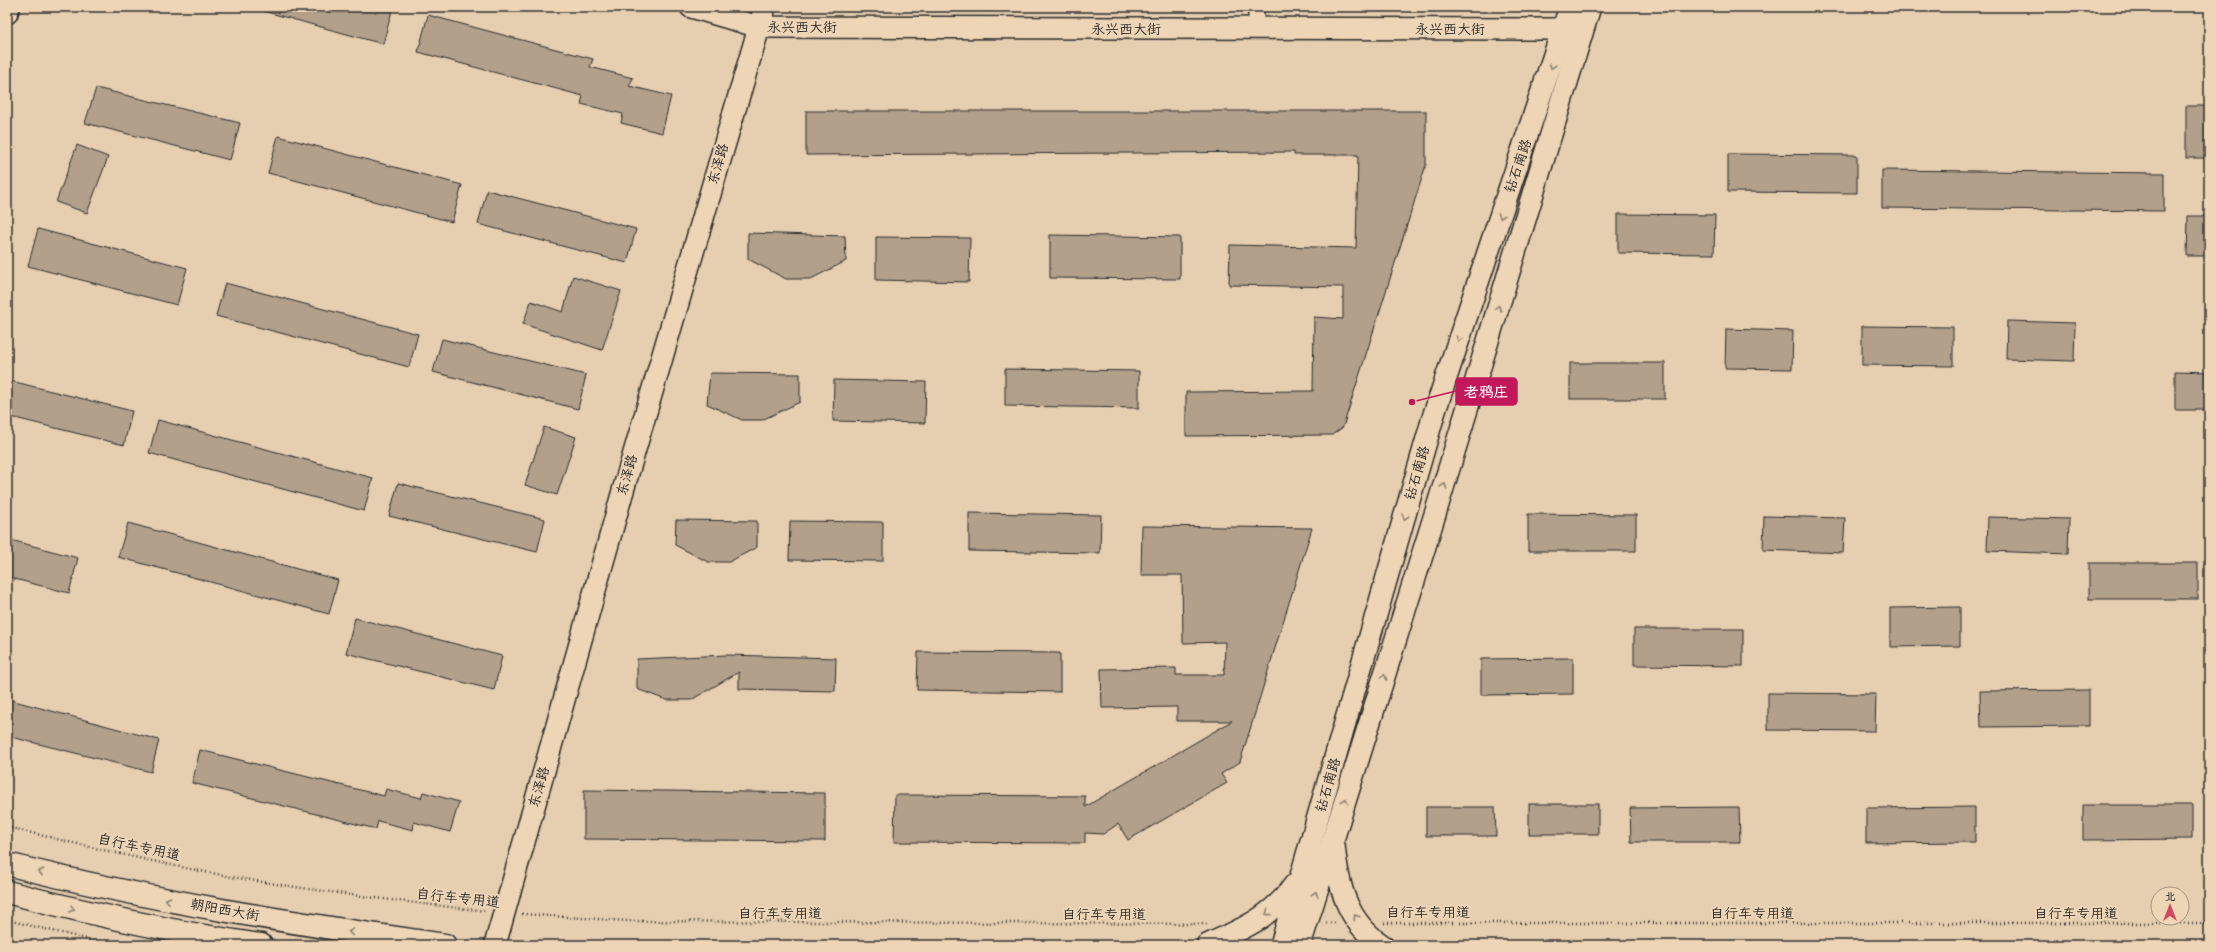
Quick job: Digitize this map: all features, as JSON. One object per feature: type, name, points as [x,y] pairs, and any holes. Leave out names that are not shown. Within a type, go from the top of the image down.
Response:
[{"type":"main road","points":[[7,13],[9,7]]},
{"type":"main road","name":"永兴西大街","points":[[691,7],[759,27],[1256,30],[1564,29]]},
{"type":"main road","name":"东泽路","points":[[495,945],[624,487],[765,7]]},
{"type":"main road","name":"钻石南路","points":[[1281,945],[1434,414],[1564,29],[1570,7]]},
{"type":"main road","name":"钻石南路","points":[[1300,945],[1436,511],[1590,7]]},
{"type":"main road","points":[[1333,838],[1341,892],[1359,923],[1370,937],[1382,945]]},
{"type":"main road","name":"朝阳西大街","points":[[7,864],[166,900],[339,930],[445,945]]},
{"type":"main road","points":[[1207,945],[1252,924],[1268,913],[1284,900],[1302,873]]},
{"type":"main road","name":"朝阳西大街","points":[[7,892],[73,910],[182,933],[261,945]]},
{"type":"street","points":[[1256,7],[1256,30]]},
{"type":"path","name":"自行车专用道","points":[[7,827],[103,850],[232,876],[394,901],[504,913],[628,921],[1214,924]]},
{"type":"path","points":[[7,920],[112,945]]},
{"type":"path","name":"自行车专用道","points":[[1306,923],[2209,923]]},
{"type":"building","points":[[264,7],[393,7],[383,44],[263,11]]},
{"type":"building","points":[[428,15],[593,59],[590,67],[633,78],[629,86],[671,96],[662,133],[621,123],[623,114],[581,104],[583,96],[418,52]]},
{"type":"building","points":[[96,88],[240,123],[230,160],[85,123]]},
{"type":"building","points":[[2186,106],[2209,106],[2209,158],[2186,158]]},
{"type":"building","points":[[806,111],[1426,111],[1426,165],[1343,427],[1332,435],[1186,436],[1186,392],[1313,391],[1314,317],[1343,319],[1343,287],[1229,285],[1230,245],[1356,248],[1358,155],[1294,155],[1294,152],[806,155]]},
{"type":"building","points":[[278,136],[462,185],[452,222],[268,173]]},
{"type":"building","points":[[77,145],[108,157],[87,213],[56,202]]},
{"type":"building","points":[[1728,154],[1857,155],[1857,193],[1728,192]]},
{"type":"building","points":[[1882,170],[2164,173],[2164,211],[1882,208]]},
{"type":"building","points":[[487,190],[636,229],[627,263],[478,224]]},
{"type":"building","points":[[1618,214],[1715,215],[1714,254],[1618,253]]},
{"type":"building","points":[[2188,216],[2209,216],[2209,256],[2187,256]]},
{"type":"building","points":[[38,229],[187,268],[177,305],[28,266]]},
{"type":"building","points":[[748,233],[845,236],[846,261],[811,279],[786,279],[748,259]]},
{"type":"building","points":[[1050,235],[1180,237],[1180,279],[1050,278]]},
{"type":"building","points":[[876,237],[970,238],[969,282],[876,280]]},
{"type":"building","points":[[573,276],[621,291],[602,350],[523,324],[531,301],[563,312]]},
{"type":"building","points":[[225,283],[418,334],[409,367],[216,316]]},
{"type":"building","points":[[2007,321],[2075,323],[2074,361],[2006,359]]},
{"type":"building","points":[[1862,326],[1953,327],[1953,366],[1862,365]]},
{"type":"building","points":[[1726,329],[1793,331],[1792,369],[1725,368]]},
{"type":"building","points":[[442,339],[586,375],[578,409],[433,372]]},
{"type":"building","points":[[1570,363],[1665,363],[1665,399],[1570,399]]},
{"type":"building","points":[[1005,369],[1139,371],[1139,408],[1005,406]]},
{"type":"building","points":[[2175,371],[2209,372],[2209,410],[2175,410]]},
{"type":"building","points":[[710,373],[800,374],[800,402],[762,420],[742,420],[707,404]]},
{"type":"building","points":[[7,380],[132,411],[124,445],[7,416]]},
{"type":"building","points":[[834,380],[926,382],[925,423],[833,421]]},
{"type":"building","points":[[158,420],[373,478],[364,511],[149,453]]},
{"type":"building","points":[[544,427],[576,437],[557,495],[525,485]]},
{"type":"building","points":[[398,483],[545,519],[537,552],[389,516]]},
{"type":"building","points":[[969,513],[1101,515],[1100,553],[969,551]]},
{"type":"building","points":[[1528,514],[1636,515],[1636,551],[1528,551]]},
{"type":"building","points":[[1764,516],[1845,518],[1843,553],[1763,550]]},
{"type":"building","points":[[1988,517],[2069,519],[2068,554],[1987,551]]},
{"type":"building","points":[[676,520],[757,521],[757,547],[729,562],[708,562],[675,545]]},
{"type":"building","points":[[790,521],[883,522],[883,561],[789,560]]},
{"type":"building","points":[[128,523],[338,580],[329,614],[118,557]]},
{"type":"building","points":[[1142,526],[1312,528],[1240,762],[1221,774],[1227,783],[1128,840],[1118,824],[1103,834],[1085,833],[1085,843],[894,842],[895,795],[1085,796],[1085,807],[1232,721],[1177,721],[1177,707],[1102,708],[1101,669],[1176,668],[1176,675],[1224,675],[1225,642],[1183,643],[1182,575],[1141,575]]},
{"type":"building","points":[[7,539],[78,558],[69,593],[7,577]]},
{"type":"building","points":[[2089,563],[2198,563],[2198,599],[2089,599]]},
{"type":"building","points":[[1960,607],[1960,646],[1890,647],[1890,608]]},
{"type":"building","points":[[355,618],[502,656],[494,690],[346,653]]},
{"type":"building","points":[[1634,629],[1743,629],[1743,666],[1634,665]]},
{"type":"building","points":[[918,652],[1060,653],[1060,692],[917,690]]},
{"type":"building","points":[[727,655],[836,658],[835,691],[739,689],[739,672],[691,700],[666,700],[637,689],[637,659]]},
{"type":"building","points":[[1573,658],[1573,694],[1481,695],[1481,659]]},
{"type":"building","points":[[2089,690],[2089,726],[1981,727],[1980,691]]},
{"type":"building","points":[[1768,693],[1876,694],[1875,731],[1768,730]]},
{"type":"building","points":[[7,699],[159,740],[151,772],[7,736]]},
{"type":"building","points":[[200,750],[384,796],[386,789],[421,798],[423,792],[459,802],[450,832],[414,822],[413,830],[378,821],[376,829],[192,783]]},
{"type":"building","points":[[584,790],[825,793],[825,841],[584,839]]},
{"type":"building","points":[[1529,804],[1598,804],[1598,834],[1529,834]]},
{"type":"building","points":[[2083,805],[2192,805],[2192,839],[2083,840]]},
{"type":"building","points":[[1426,807],[1495,807],[1496,836],[1426,836]]},
{"type":"building","points":[[1739,807],[1740,842],[1631,842],[1630,808]]},
{"type":"building","points":[[1975,807],[1975,842],[1866,843],[1866,808]]},
{"type":"place","name":"老鸦庄","points":[[1412,402]]}]
